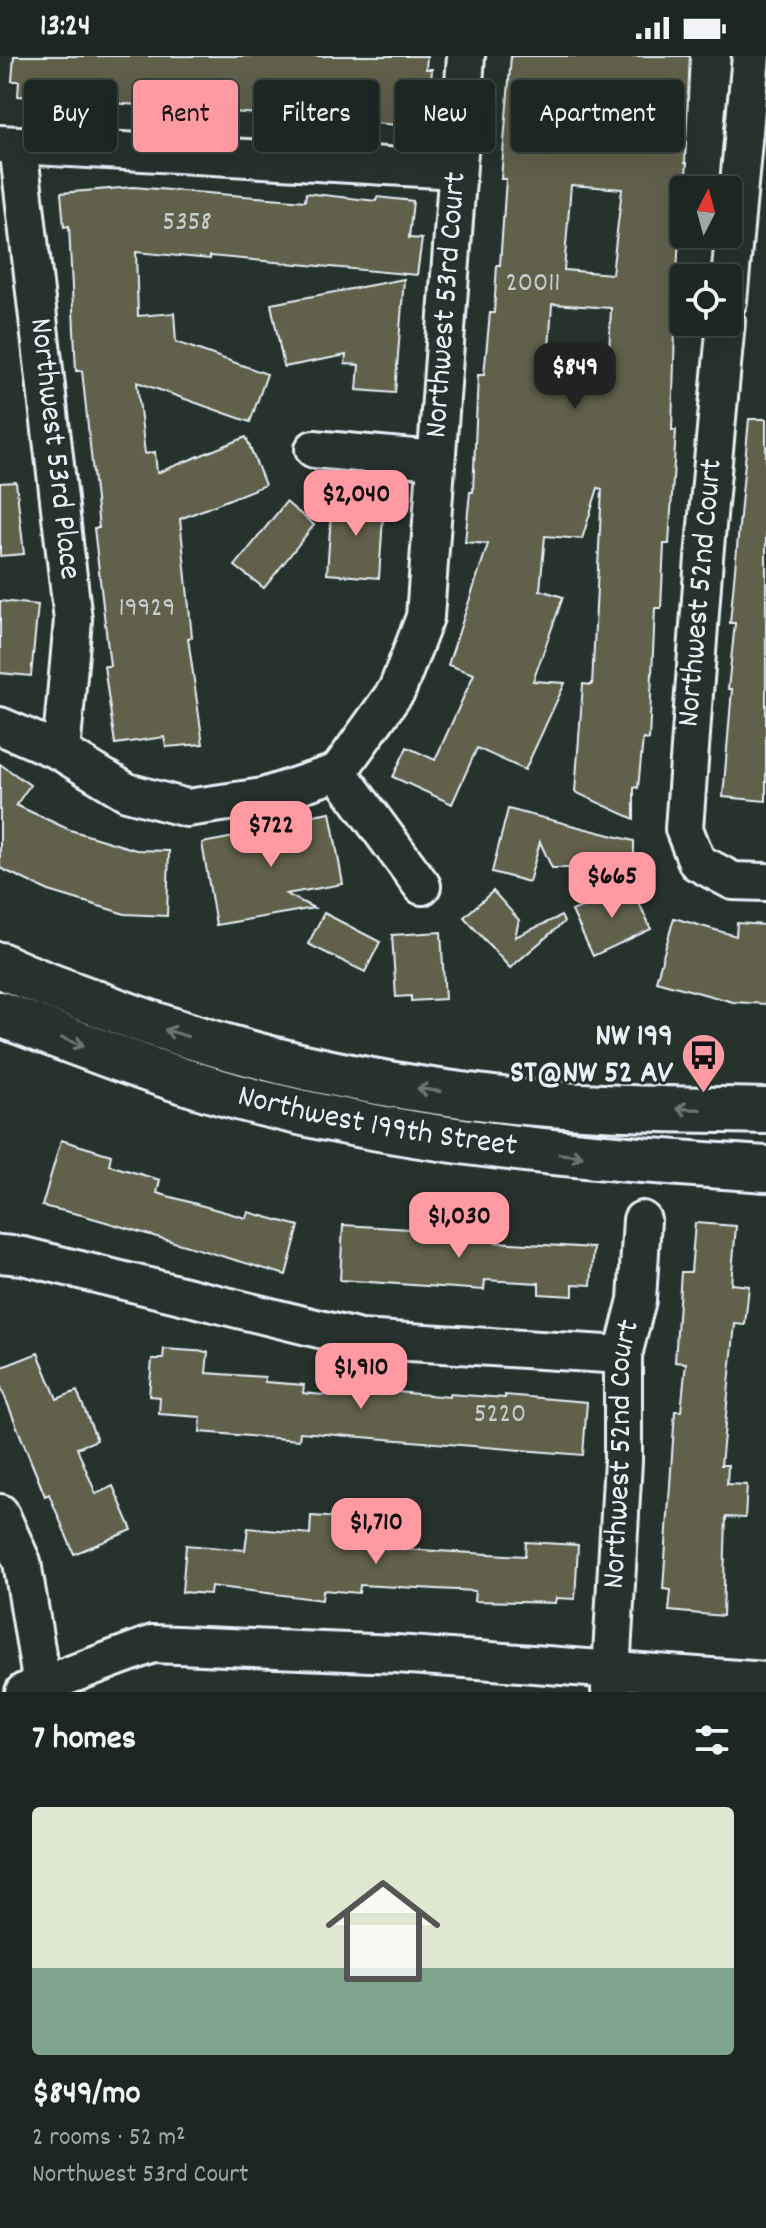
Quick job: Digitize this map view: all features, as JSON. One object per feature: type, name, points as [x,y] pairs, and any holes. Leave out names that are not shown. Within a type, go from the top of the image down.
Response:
[{"type":"main road","name":"Northwest 199th Street","points":[[6,968],[168,1031],[276,1061],[386,1084],[496,1099],[766,1111]]},
{"type":"main road","name":"Northwest 199th Street","points":[[0,1014],[157,1073],[264,1104],[377,1128],[486,1146],[603,1159],[766,1169]]},
{"type":"street","name":"Northwest 53rd Court","points":[[338,772],[397,690],[425,617],[466,56]]},
{"type":"street","points":[[731,264],[751,56]]},
{"type":"street","points":[[9,144],[457,170]]},
{"type":"street","name":"Northwest 53rd Place","points":[[9,144],[73,620],[61,752]]},
{"type":"street","name":"Northwest 52nd Court","points":[[725,336],[684,829],[697,862],[733,881],[766,882]]},
{"type":"street","points":[[314,449],[435,460]]},
{"type":"street","points":[[0,726],[61,752],[127,792],[187,808],[263,797],[338,772],[422,886]]},
{"type":"street","name":"Northwest 52nd Court","points":[[610,1681],[623,1461],[623,1355],[637,1300],[642,1220]]},
{"type":"street","points":[[0,1254],[23,1256],[360,1339],[623,1355]]},
{"type":"street","points":[[0,1513],[22,1562],[36,1690],[153,1644],[396,1654],[610,1681],[766,1681]]},
{"type":"building","points":[[14,56],[427,56],[426,69],[432,69],[431,80],[395,80],[395,125],[379,123],[379,80],[254,80],[254,114],[238,112],[238,80],[133,80],[133,105],[117,103],[117,80],[24,80],[24,96],[18,96],[19,81],[12,81]]},
{"type":"building","points":[[511,56],[690,56],[686,176],[670,176],[670,248],[678,248],[678,264],[670,264],[670,336],[675,336],[672,430],[676,430],[669,544],[664,544],[661,608],[655,608],[649,740],[643,739],[638,788],[634,787],[634,819],[575,792],[583,684],[592,685],[602,489],[598,488],[582,539],[545,536],[540,590],[563,597],[533,681],[565,683],[525,770],[477,748],[452,804],[393,777],[407,747],[435,760],[474,674],[448,665],[488,544],[465,542],[470,492],[473,492],[478,375],[484,375],[490,313],[494,313],[506,179],[501,179]],"holes":[[[571,185],[622,189],[612,274],[564,270]],[[552,304],[611,308],[609,355],[601,355],[600,384],[547,380]]]},
{"type":"building","points":[[133,187],[305,201],[306,193],[376,201],[377,197],[413,201],[409,238],[422,239],[417,275],[136,252],[138,316],[174,313],[176,342],[267,374],[250,422],[137,382],[145,454],[155,452],[157,473],[246,437],[265,485],[180,519],[192,637],[188,638],[203,744],[166,747],[164,737],[115,744],[104,666],[110,666],[94,528],[99,528],[82,371],[76,371],[69,226],[64,227],[61,193]]},
{"type":"building","points":[[404,279],[395,393],[357,390],[359,365],[345,364],[346,355],[284,367],[271,304]]},
{"type":"building","points":[[749,419],[766,419],[766,801],[723,797],[732,689],[728,689],[735,623],[730,623]]},
{"type":"building","points":[[16,482],[24,554],[0,556],[0,483]]},
{"type":"building","points":[[332,499],[384,502],[379,578],[327,574]]},
{"type":"building","points":[[286,502],[314,525],[264,588],[235,566]]},
{"type":"building","points":[[0,601],[38,605],[31,676],[0,673]]},
{"type":"building","points":[[0,764],[30,785],[16,805],[70,830],[136,850],[169,851],[167,916],[125,914],[49,891],[0,868]]},
{"type":"building","points":[[508,809],[634,841],[634,868],[552,868],[540,842],[529,882],[492,872]]},
{"type":"building","points":[[330,812],[343,884],[286,894],[314,908],[216,925],[202,843],[283,828],[281,821]]},
{"type":"building","points":[[631,885],[651,929],[593,956],[572,911]]},
{"type":"building","points":[[493,891],[519,920],[515,937],[561,916],[564,922],[510,968],[464,917]]},
{"type":"building","points":[[324,913],[380,942],[365,972],[308,944]]},
{"type":"building","points":[[674,918],[736,936],[737,923],[766,925],[766,1004],[733,1002],[656,981]]},
{"type":"building","points":[[441,932],[445,999],[411,1001],[411,996],[396,997],[392,935]]},
{"type":"building","points":[[61,1140],[111,1155],[109,1165],[160,1180],[157,1193],[246,1218],[248,1212],[299,1226],[286,1275],[42,1206]]},
{"type":"building","points":[[695,1223],[736,1226],[731,1284],[749,1286],[745,1325],[735,1324],[721,1465],[728,1465],[727,1484],[747,1485],[745,1518],[726,1517],[723,1616],[669,1611],[671,1590],[663,1589],[675,1411],[681,1411],[686,1363],[675,1362],[681,1272],[691,1272]]},
{"type":"building","points":[[343,1225],[494,1234],[494,1242],[594,1248],[591,1285],[573,1284],[573,1296],[539,1294],[539,1283],[485,1280],[484,1290],[340,1280]]},
{"type":"building","points":[[164,1349],[208,1352],[206,1373],[265,1377],[265,1382],[304,1385],[303,1393],[355,1398],[356,1388],[449,1397],[449,1394],[505,1398],[505,1395],[587,1402],[583,1455],[300,1432],[299,1440],[200,1432],[201,1417],[159,1414],[160,1397],[149,1396],[152,1359],[163,1359]]},
{"type":"building","points":[[38,1353],[57,1399],[77,1391],[97,1440],[77,1448],[96,1494],[113,1486],[132,1530],[74,1554],[49,1494],[45,1496],[0,1385],[0,1368]]},
{"type":"building","points":[[311,1516],[389,1521],[386,1548],[525,1556],[526,1542],[578,1545],[575,1599],[556,1598],[555,1603],[474,1601],[475,1591],[360,1585],[359,1593],[323,1590],[322,1600],[211,1586],[210,1594],[182,1592],[186,1545],[245,1550],[248,1528],[310,1534]]},
{"type":"place","name":"NW 199 ST@NW 52 AV","points":[[704,1095]]}]
